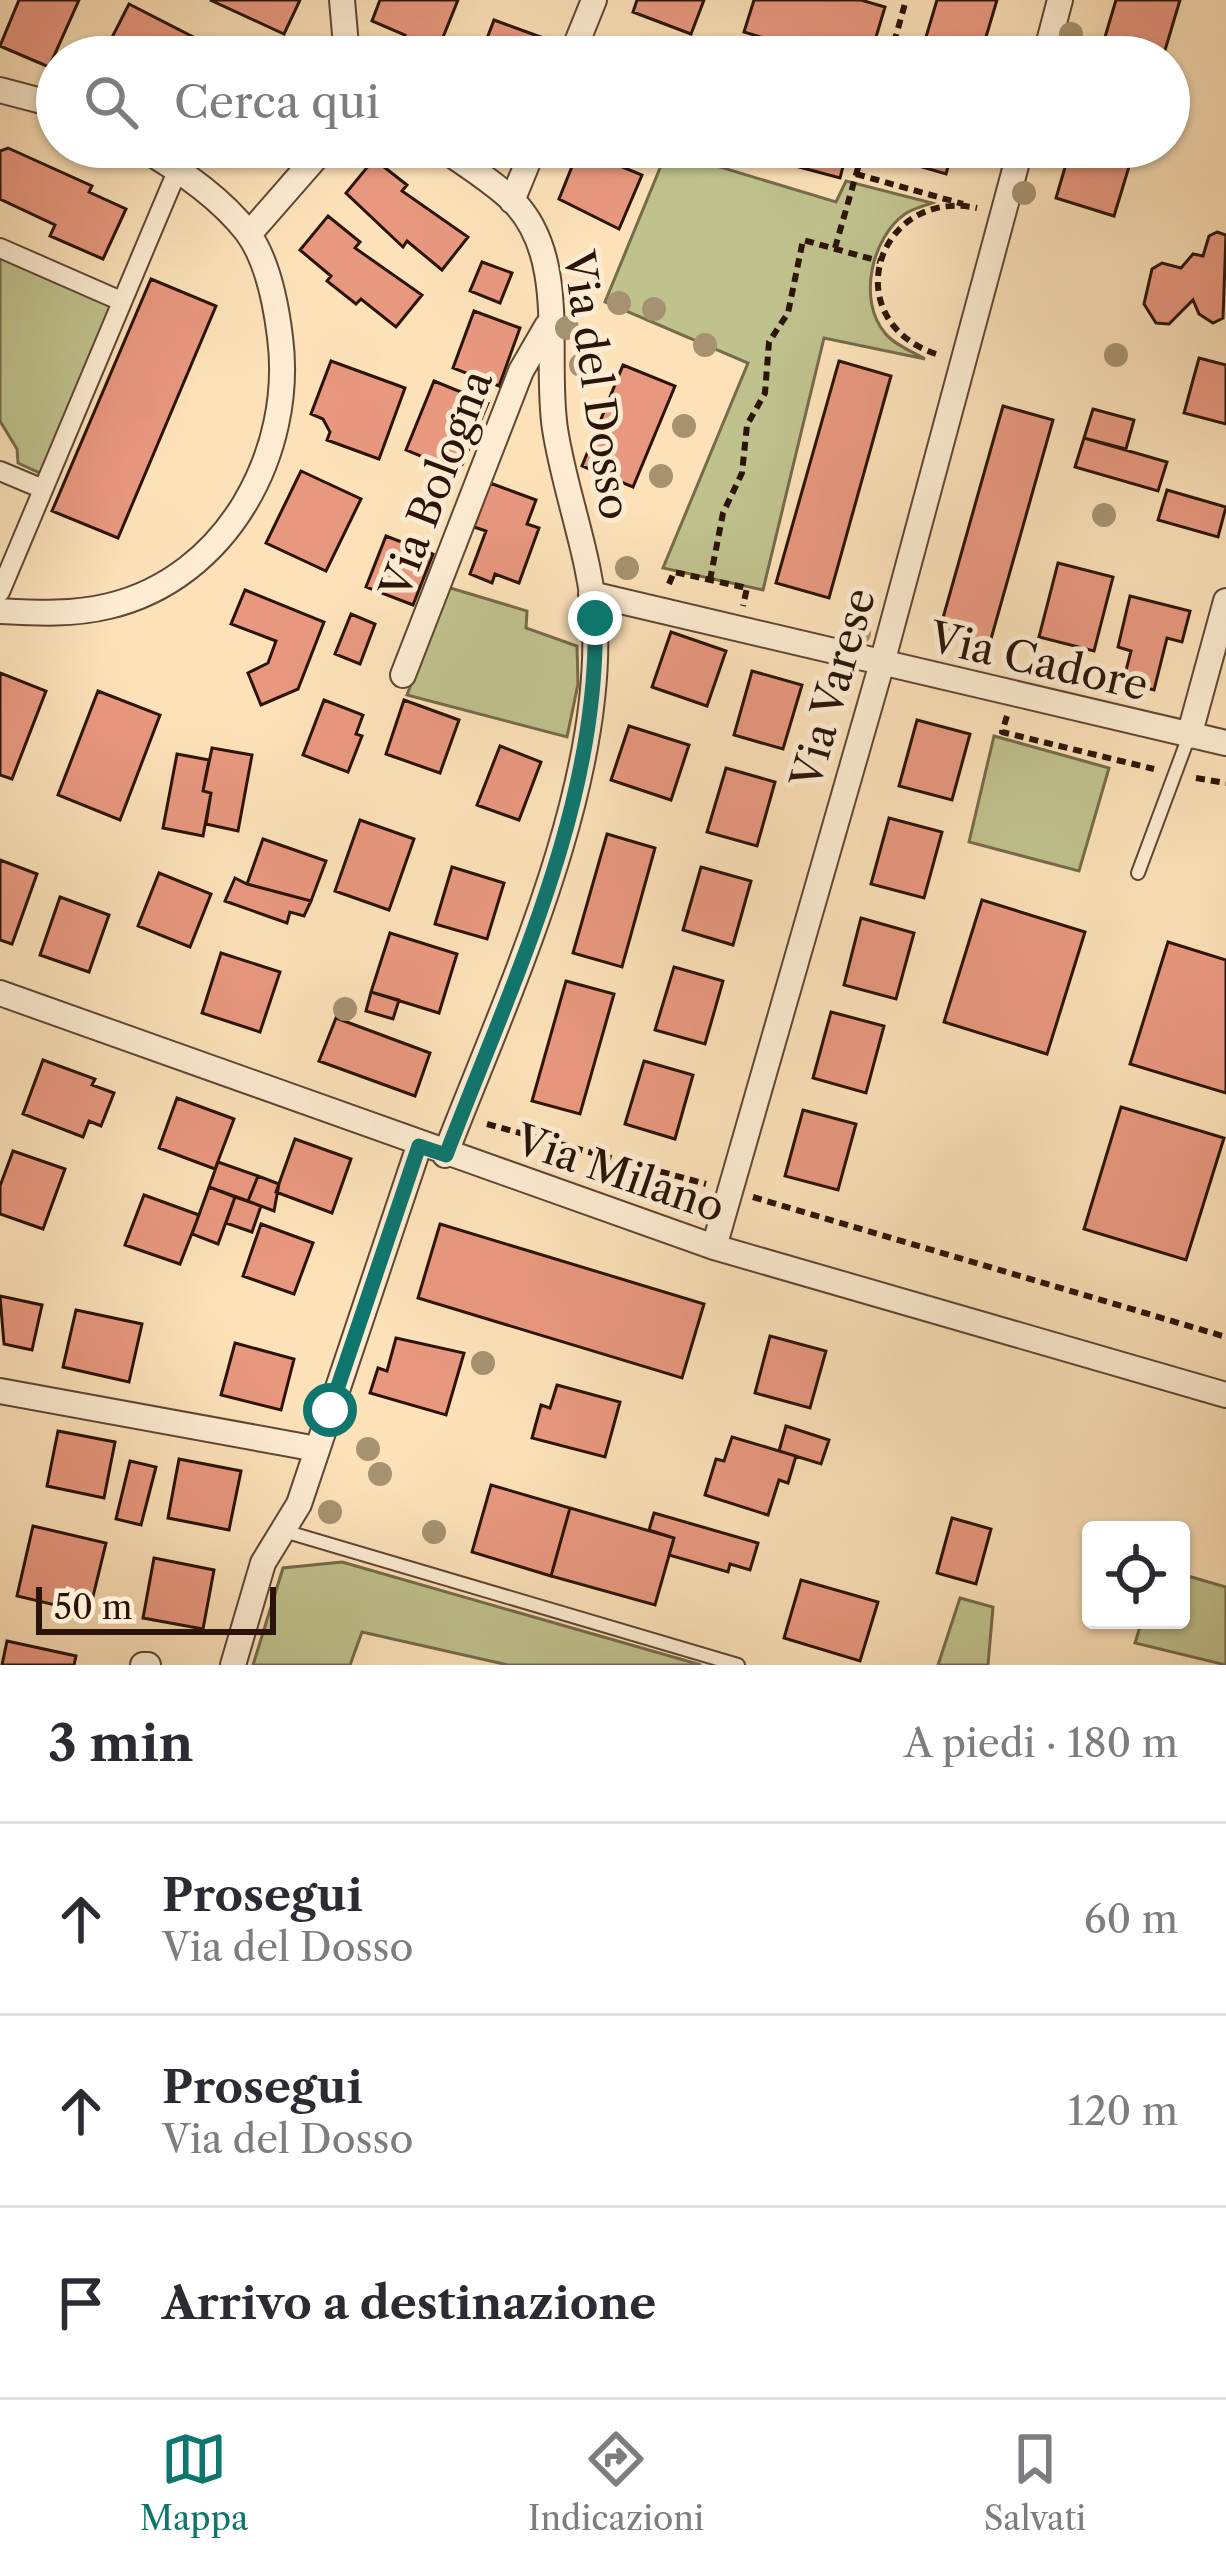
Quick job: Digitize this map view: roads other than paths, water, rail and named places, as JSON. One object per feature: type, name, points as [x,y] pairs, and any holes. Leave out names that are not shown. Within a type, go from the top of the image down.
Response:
[{"type":"street","points":[[342,0],[345,36]]},
{"type":"street","points":[[579,36],[594,0]]},
{"type":"street","points":[[1051,36],[1060,0]]},
{"type":"street","points":[[0,90],[36,99]]},
{"type":"street","points":[[249,234],[307,168]]},
{"type":"street","name":"Via del Dosso","points":[[446,1155],[549,885],[593,704],[591,594],[555,428],[543,256],[534,228],[512,201],[469,168]]},
{"type":"street","points":[[512,201],[525,168]]},
{"type":"street","name":"Via Varese","points":[[714,1247],[882,663],[1015,168]]},
{"type":"street","points":[[0,592],[178,169],[249,234],[275,302],[283,362],[278,422],[258,479],[236,522],[199,559],[158,588],[58,615],[0,611]]},
{"type":"street","points":[[0,248],[121,301]]},
{"type":"street","name":"Via Bologna","points":[[403,675],[521,371],[548,324]]},
{"type":"street","points":[[0,471],[43,488]]},
{"type":"street","name":"Via Cadore","points":[[591,594],[1226,743]]},
{"type":"street","name":"Via Cadore","points":[[1189,736],[1226,601]]},
{"type":"street","name":"Via Milano","points":[[0,993],[419,1146],[714,1247],[1226,1395]]},
{"type":"street","points":[[233,1665],[263,1563],[299,1504],[419,1146]]},
{"type":"street","points":[[0,1391],[317,1450]]},
{"type":"lane","points":[[1138,873],[1189,736]]},
{"type":"lane","points":[[283,1531],[738,1665]]}]
